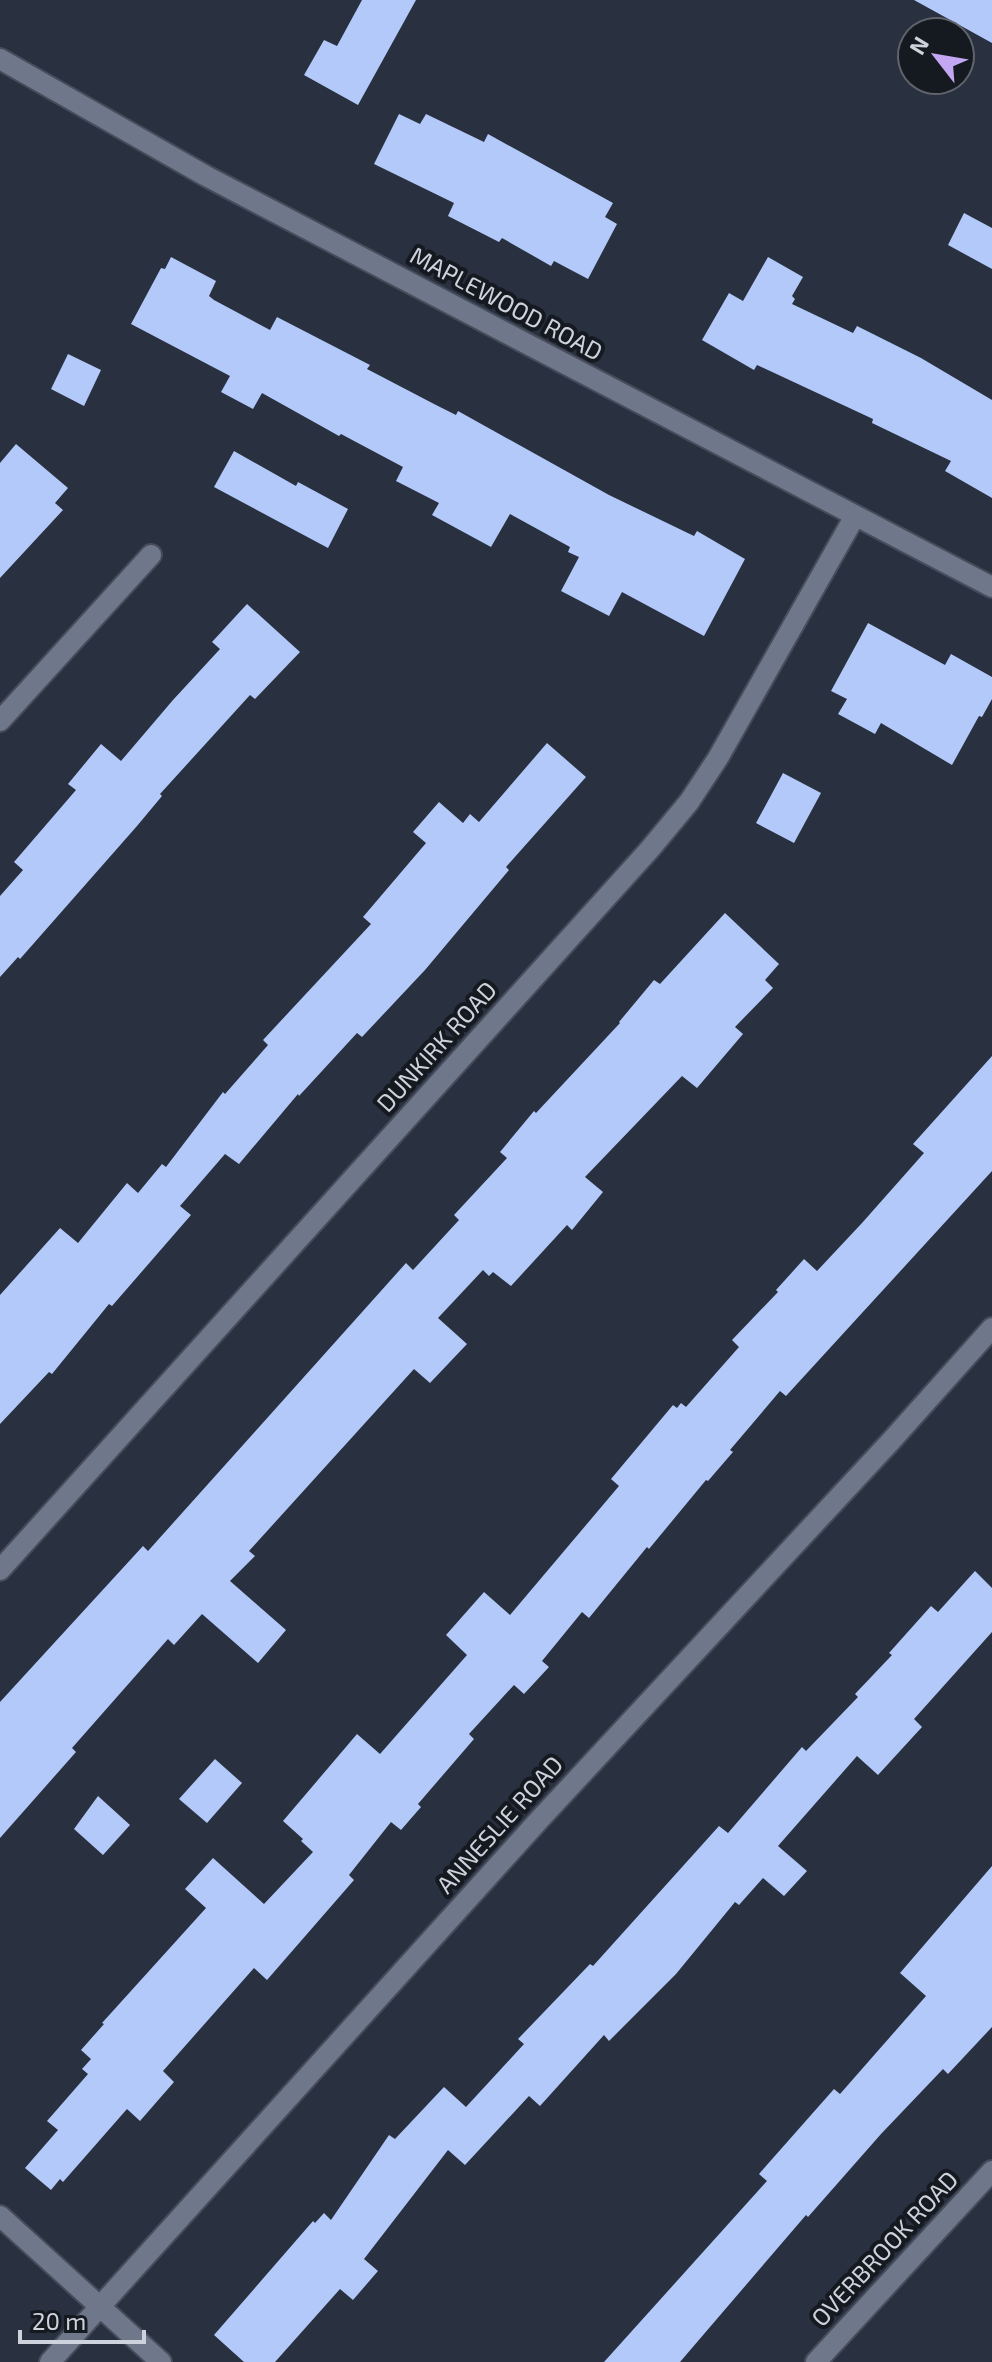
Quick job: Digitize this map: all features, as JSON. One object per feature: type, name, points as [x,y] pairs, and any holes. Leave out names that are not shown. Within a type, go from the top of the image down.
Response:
[{"type":"street","name":"MAPLEWOOD ROAD","points":[[0,59],[206,176],[992,587]]},
{"type":"street","name":"DUNKIRK ROAD","points":[[0,1570],[689,802],[718,758],[855,516]]},
{"type":"street","points":[[0,721],[151,555]]},
{"type":"street","name":"ANNESLIE ROAD","points":[[50,2362],[529,1831],[992,1328]]},
{"type":"street","name":"OVERBROOK ROAD","points":[[816,2362],[992,2171]]},
{"type":"street","points":[[0,2216],[161,2362]]},
{"type":"building","points":[[362,0],[416,0],[358,105],[304,75],[324,40],[337,46]]},
{"type":"building","points":[[914,0],[992,0],[992,43],[976,34],[976,16],[943,16]]},
{"type":"building","points":[[399,114],[420,124],[426,114],[484,142],[488,134],[613,203],[605,217],[617,224],[588,279],[554,261],[551,266],[502,238],[499,242],[448,216],[454,203],[374,164]]},
{"type":"building","points":[[964,213],[992,228],[992,269],[948,245]]},
{"type":"building","points":[[171,257],[216,281],[209,296],[214,300],[270,330],[277,317],[370,365],[367,369],[456,415],[458,411],[609,495],[694,536],[697,531],[745,559],[704,636],[622,592],[609,616],[561,591],[579,557],[568,552],[570,547],[510,514],[491,547],[432,515],[439,503],[396,481],[403,467],[262,393],[253,409],[221,392],[230,376],[131,324],[161,268],[165,269]]},
{"type":"building","points":[[768,257],[803,277],[792,296],[795,299],[792,304],[853,333],[857,326],[921,358],[992,400],[992,498],[945,471],[951,461],[872,423],[873,419],[757,365],[754,370],[702,340],[729,293],[743,301]]},
{"type":"building","points":[[68,354],[101,370],[84,406],[51,389]]},
{"type":"building","points":[[16,444],[68,488],[55,503],[63,510],[0,578],[0,463]]},
{"type":"building","points":[[234,451],[296,486],[298,482],[348,509],[328,548],[214,487]]},
{"type":"building","points":[[247,604],[300,652],[255,699],[250,695],[160,794],[162,796],[137,826],[20,959],[18,957],[0,977],[0,896],[23,870],[14,862],[76,790],[68,784],[101,744],[121,761],[220,649],[212,642]]},
{"type":"building","points":[[868,623],[945,665],[951,654],[992,677],[992,699],[952,765],[881,723],[875,734],[838,714],[847,699],[831,691]]},
{"type":"building","points":[[547,743],[586,777],[506,867],[509,870],[425,970],[362,1037],[357,1033],[298,1094],[239,1164],[225,1154],[180,1206],[191,1215],[112,1306],[109,1304],[52,1374],[49,1372],[0,1424],[0,1295],[60,1228],[78,1243],[127,1183],[138,1193],[162,1164],[166,1167],[223,1092],[225,1094],[268,1045],[263,1040],[371,924],[363,917],[426,843],[413,832],[439,802],[463,823],[470,814],[479,822]]},
{"type":"building","points":[[783,773],[821,793],[794,843],[756,823]]},
{"type":"building","points":[[725,913],[779,964],[765,980],[773,988],[735,1027],[743,1034],[697,1088],[682,1076],[585,1177],[603,1192],[572,1230],[567,1225],[511,1286],[493,1272],[489,1276],[483,1270],[438,1318],[467,1344],[430,1383],[414,1369],[249,1551],[255,1556],[230,1581],[286,1630],[258,1663],[202,1614],[174,1645],[168,1639],[72,1748],[76,1752],[0,1838],[0,1702],[143,1546],[148,1551],[406,1263],[413,1270],[459,1220],[454,1215],[507,1158],[500,1152],[534,1111],[536,1113],[620,1023],[654,980],[660,984]]},
{"type":"building","points":[[992,1056],[992,1171],[786,1396],[780,1391],[730,1450],[733,1452],[649,1549],[647,1547],[589,1618],[582,1612],[542,1661],[549,1667],[524,1694],[514,1685],[469,1734],[474,1739],[418,1804],[421,1807],[401,1830],[391,1822],[349,1875],[354,1880],[267,1980],[254,1968],[163,2071],[174,2082],[140,2121],[127,2109],[63,2182],[60,2179],[51,2190],[25,2168],[58,2130],[47,2121],[88,2074],[82,2069],[91,2059],[81,2050],[206,1908],[185,1889],[213,1858],[264,1904],[313,1852],[283,1821],[357,1734],[380,1754],[467,1655],[446,1635],[484,1592],[510,1615],[619,1486],[611,1479],[673,1405],[677,1408],[681,1403],[686,1407],[739,1347],[732,1340],[778,1292],[776,1290],[804,1259],[817,1271],[862,1223],[924,1153],[913,1144]]},
{"type":"building","points":[[975,1571],[992,1588],[992,1632],[914,1719],[922,1727],[878,1775],[857,1756],[778,1846],[807,1871],[784,1896],[763,1878],[739,1905],[735,1902],[676,1974],[609,2041],[604,2035],[540,2106],[529,2096],[465,2165],[448,2150],[364,2259],[378,2271],[353,2300],[340,2289],[275,2362],[244,2362],[214,2335],[313,2221],[315,2223],[324,2213],[331,2220],[389,2135],[395,2139],[444,2087],[466,2107],[524,2044],[518,2039],[590,1964],[593,1966],[719,1826],[728,1833],[802,1747],[806,1751],[858,1697],[855,1694],[892,1655],[889,1653],[931,1606],[938,1612]]},
{"type":"building","points":[[215,1759],[242,1783],[207,1823],[179,1799]]},
{"type":"building","points":[[98,1796],[130,1825],[103,1855],[74,1829]]},
{"type":"building","points":[[992,1866],[992,2027],[948,2074],[943,2069],[881,2134],[808,2217],[806,2215],[680,2362],[604,2362],[767,2181],[759,2174],[834,2089],[840,2094],[926,1996],[900,1973]]}]
